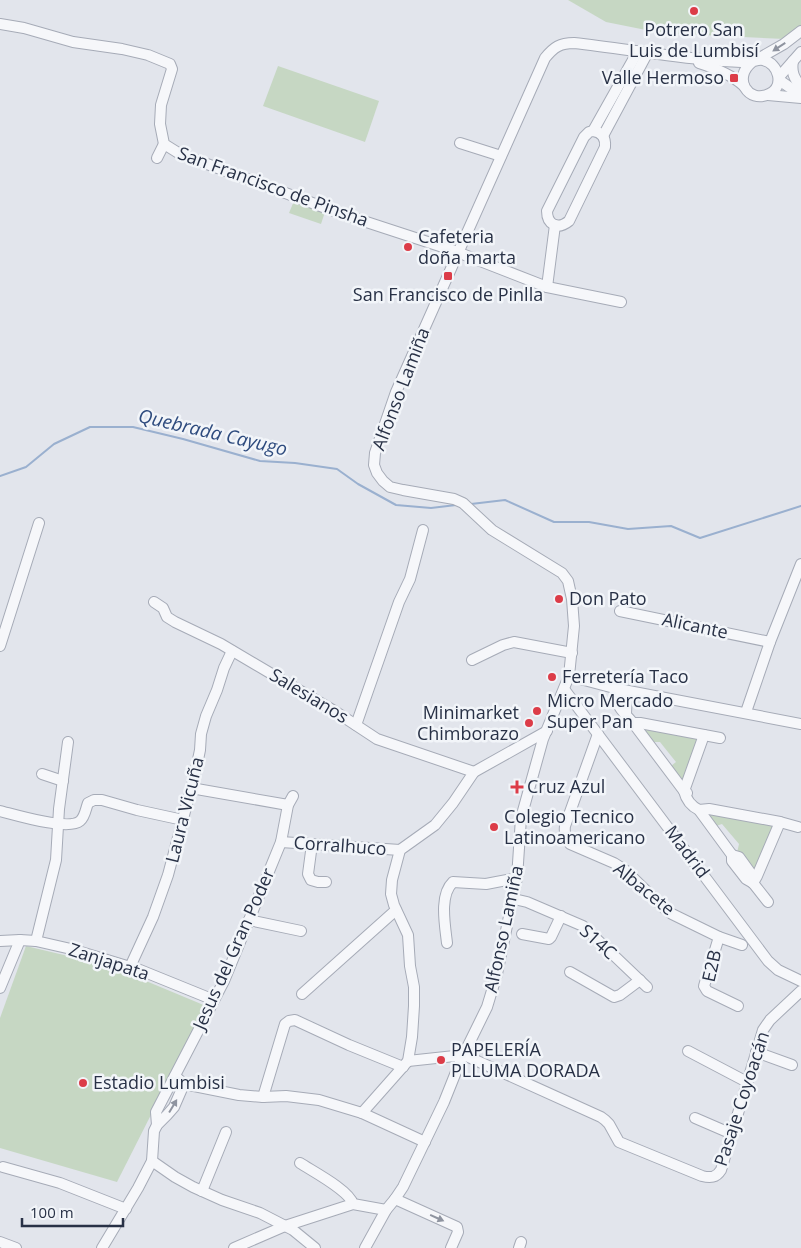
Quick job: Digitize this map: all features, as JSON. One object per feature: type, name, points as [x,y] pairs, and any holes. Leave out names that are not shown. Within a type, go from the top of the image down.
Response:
[{"type":"street","name":"San Francisco de Pinsha","points":[[0,24],[24,28],[74,42],[148,55],[170,64],[172,69],[161,105],[160,124],[164,144],[180,154],[342,214],[458,253],[547,287],[621,302]]},
{"type":"street","points":[[801,31],[784,44],[746,66],[742,79],[748,92],[754,95],[801,96]]},
{"type":"street","name":"Alfonso Lamiña","points":[[365,1248],[386,1210],[396,1199],[403,1187],[488,1007],[518,878],[521,818],[538,756],[569,676],[574,626],[572,599],[568,581],[562,573],[492,530],[466,505],[454,499],[403,490],[383,482],[374,465],[374,453],[396,392],[545,58],[551,50],[565,43],[574,43],[708,60],[754,61]]},
{"type":"street","points":[[593,132],[643,51]]},
{"type":"street","points":[[603,136],[643,51]]},
{"type":"street","points":[[768,94],[775,89],[779,78],[801,52]]},
{"type":"street","name":"Alfonso Lamiña","points":[[664,54],[712,67],[734,78],[744,86]]},
{"type":"street","points":[[754,61],[764,60],[771,63],[776,69],[779,78],[801,96]]},
{"type":"street","points":[[793,61],[792,70],[801,86]]},
{"type":"street","points":[[589,132],[593,132],[603,136],[606,143],[605,147],[569,221],[563,225],[555,225],[549,221],[547,211],[584,137],[589,132]]},
{"type":"street","points":[[460,143],[501,156]]},
{"type":"street","points":[[157,158],[164,144]]},
{"type":"street","points":[[547,287],[555,225]]},
{"type":"street","points":[[0,646],[39,523]]},
{"type":"street","points":[[356,725],[399,602],[410,580],[423,530]]},
{"type":"street","points":[[746,712],[770,642],[801,564]]},
{"type":"street","name":"Salesianos","points":[[154,602],[163,608],[168,617],[175,622],[221,644],[336,712],[377,739],[474,772]]},
{"type":"street","name":"Alicante","points":[[620,611],[770,642]]},
{"type":"street","points":[[472,660],[503,645],[514,642],[572,653]]},
{"type":"street","name":"Laura Vicuña","points":[[130,967],[153,917],[168,875],[195,774],[201,734],[206,716],[232,651]]},
{"type":"street","points":[[569,676],[623,690],[801,724]]},
{"type":"street","name":"Madrid","points":[[564,689],[768,961],[778,970],[801,981]]},
{"type":"street","points":[[623,690],[618,704],[620,710],[626,714],[684,790],[699,805],[699,810],[732,855],[739,857],[752,875],[753,883],[768,902]]},
{"type":"street","points":[[633,723],[720,738]]},
{"type":"street","points":[[362,1114],[405,1064],[412,1037],[414,987],[410,966],[408,935],[396,910],[391,894],[392,880],[400,850],[435,825],[474,772],[547,730]]},
{"type":"street","name":"Albacete","points":[[598,734],[565,826],[566,838],[570,844],[614,863],[625,870],[672,914],[719,937],[742,945]]},
{"type":"street","points":[[684,790],[704,735]]},
{"type":"street","points":[[36,941],[56,860],[59,809],[68,742]]},
{"type":"street","points":[[42,774],[63,781]]},
{"type":"street","name":"Jesus del Gran Poder","points":[[102,1248],[152,1161],[154,1132],[157,1125],[156,1112],[224,980],[280,842],[290,800],[191,788]]},
{"type":"street","points":[[0,811],[58,825],[78,823],[82,820],[88,803],[94,800],[102,800],[183,820]]},
{"type":"street","points":[[699,810],[709,809],[798,827]]},
{"type":"street","points":[[753,883],[780,822]]},
{"type":"street","name":"Corralhuco","points":[[280,842],[400,850]]},
{"type":"street","points":[[312,844],[308,874],[311,880],[326,882]]},
{"type":"street","points":[[447,943],[444,904],[453,882],[486,884],[518,878]]},
{"type":"street","name":"S14C","points":[[514,899],[527,902],[583,926],[643,984],[614,998],[570,972]]},
{"type":"street","points":[[302,994],[396,910]]},
{"type":"street","points":[[522,934],[549,939],[561,916]]},
{"type":"street","points":[[249,920],[301,931]]},
{"type":"street","name":"E2B","points":[[719,937],[704,988],[738,1006]]},
{"type":"street","points":[[0,988],[20,940]]},
{"type":"street","name":"Zanjapata","points":[[0,941],[36,941],[71,949],[130,967],[214,1000]]},
{"type":"street","name":"Pasaje Coyoacán","points":[[464,1055],[601,1117],[608,1124],[619,1142],[702,1176],[713,1177],[719,1173],[766,1025],[801,991]]},
{"type":"street","points":[[263,1097],[285,1024],[289,1021],[295,1020],[349,1045],[405,1064],[464,1055]]},
{"type":"street","points":[[688,1051],[747,1082]]},
{"type":"street","points":[[756,1052],[792,1065]]},
{"type":"street","points":[[174,1076],[184,1084],[239,1094],[263,1097],[286,1096],[318,1100],[362,1114],[425,1142]]},
{"type":"street","points":[[157,1125],[174,1107],[184,1084]]},
{"type":"street","points":[[694,1118],[732,1134]]},
{"type":"street","points":[[202,1191],[226,1132]]},
{"type":"street","points":[[152,1161],[174,1177],[202,1191],[260,1213],[286,1226],[315,1248]]},
{"type":"street","points":[[300,1163],[341,1190],[352,1200],[353,1204]]},
{"type":"street","points":[[3,1167],[60,1183],[126,1208]]},
{"type":"street","points":[[396,1199],[457,1227],[458,1232],[451,1248]]},
{"type":"street","points":[[234,1248],[286,1226],[353,1204],[386,1210]]},
{"type":"street","points":[[0,1242],[16,1248]]},
{"type":"green space","name":"Potrero San Luis de Lumbisí","points":[[568,0],[801,0],[801,30],[785,39],[661,33],[606,22]]},
{"type":"green space","points":[[278,66],[379,101],[365,142],[263,106]]},
{"type":"green space","points":[[294,201],[325,212],[321,224],[289,213]]},
{"type":"green space","points":[[646,729],[700,738],[684,782],[671,766],[676,762],[660,742],[653,742],[645,731]]},
{"type":"green space","points":[[710,814],[778,825],[758,876],[737,853],[739,844],[722,824],[716,826]]},
{"type":"green space","name":"Estadio Lumbisi","points":[[26,946],[110,966],[206,1006],[117,1182],[0,1148],[0,1018]]},
{"type":"waterway","name":"Quebrada Cayugo","points":[[0,476],[26,467],[54,444],[90,427],[133,427],[260,461],[295,463],[337,469],[358,484],[396,505],[431,508],[456,505]]},
{"type":"waterway","name":"Quebrada Cayugo","points":[[471,504],[505,500],[554,522],[589,522],[628,529],[671,526],[700,538],[801,506]]},
{"type":"place","name":"Potrero San Luis de Lumbisí","points":[[694,11]]},
{"type":"place","name":"Valle Hermoso","points":[[734,78]]},
{"type":"place","name":"Cafeteria doña marta","points":[[408,247]]},
{"type":"place","name":"San Francisco de Pinlla","points":[[448,276]]},
{"type":"place","name":"Don Pato","points":[[559,599]]},
{"type":"place","name":"Ferretería Taco","points":[[552,677]]},
{"type":"place","name":"Micro Mercado Super Pan","points":[[537,711]]},
{"type":"place","name":"Minimarket Chimborazo","points":[[529,723]]},
{"type":"place","name":"Cruz Azul","points":[[517,787]]},
{"type":"place","name":"Colegio Tecnico Latinoamericano","points":[[494,827]]},
{"type":"place","name":"PAPELERÍA PLLUMA DORADA","points":[[441,1060]]},
{"type":"place","name":"Estadio Lumbisi","points":[[83,1083]]}]
